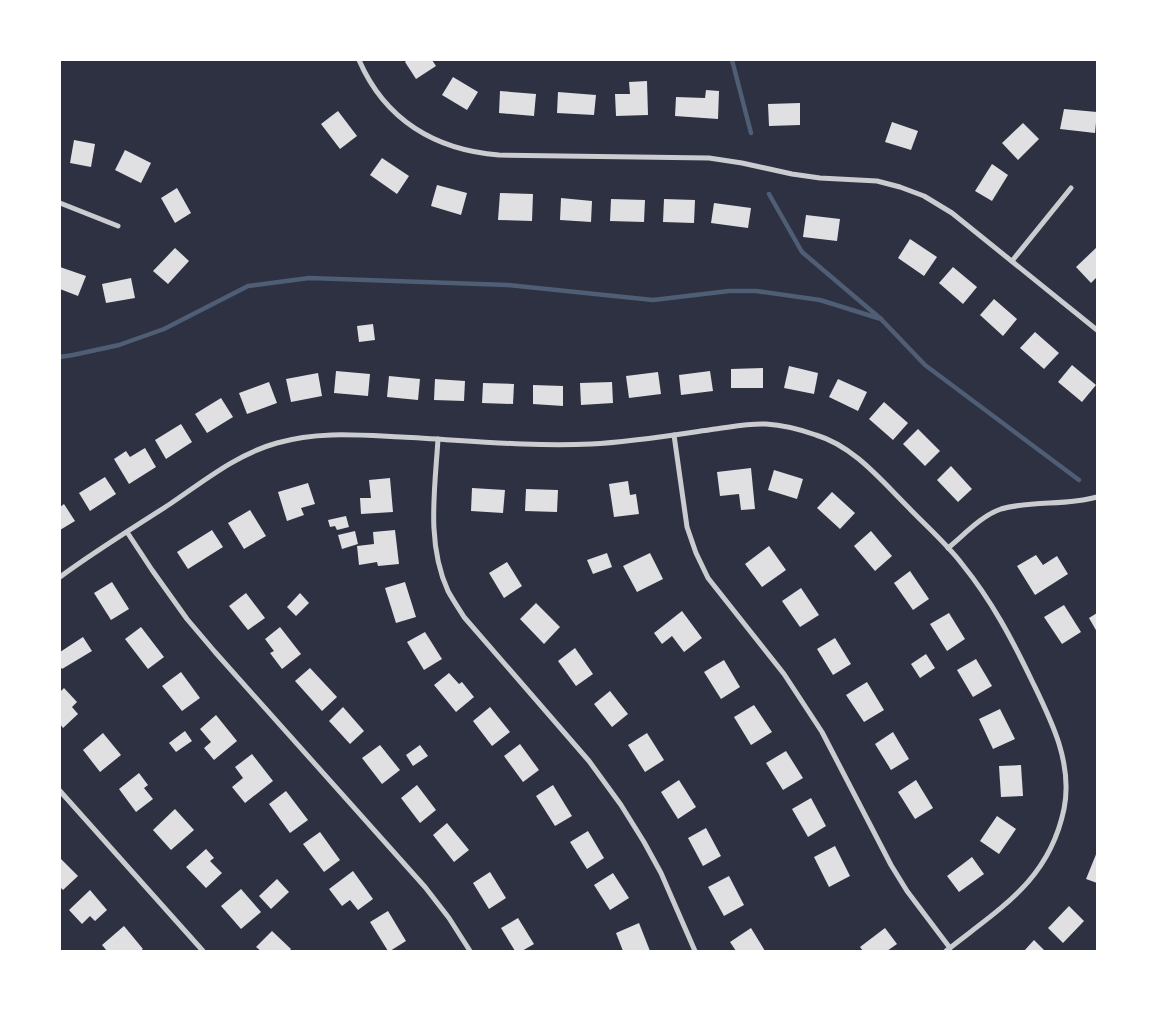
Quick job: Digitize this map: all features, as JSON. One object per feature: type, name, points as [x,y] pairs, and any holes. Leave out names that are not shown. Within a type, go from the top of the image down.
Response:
[{"type":"street","points":[[359,60],[371,84],[384,102],[400,117],[430,138],[459,149],[499,154],[709,158],[742,162],[792,174],[820,178],[877,181],[900,186],[938,204],[1097,330]]},
{"type":"street","points":[[1012,261],[1071,188]]},
{"type":"street","points":[[60,203],[118,226]]},
{"type":"street","points":[[60,577],[238,458],[277,443],[305,437],[336,434],[593,444],[754,424],[790,427],[821,436],[858,458],[948,548],[984,591],[1013,642],[1053,725],[1060,744],[1066,774],[1066,790],[1064,808],[1054,844],[1040,869],[1012,899],[948,950],[891,865],[822,732],[784,674],[708,578],[696,553],[687,527],[674,435]]},
{"type":"street","points":[[438,439],[434,541],[438,561],[448,590],[464,617],[589,761],[621,805],[661,873],[695,951]]},
{"type":"street","points":[[948,548],[986,516],[1000,510],[1022,506],[1081,502],[1097,497]]},
{"type":"street","points":[[127,532],[187,619],[425,887],[449,918],[470,951]]},
{"type":"street","points":[[60,791],[204,951]]},
{"type":"building","points":[[407,60],[432,60],[436,66],[416,79],[405,62]]},
{"type":"building","points":[[453,77],[478,92],[467,110],[442,95]]},
{"type":"building","points":[[647,81],[648,115],[616,116],[615,94],[630,94],[629,82]]},
{"type":"building","points":[[706,90],[719,91],[718,119],[675,116],[676,97],[705,98]]},
{"type":"building","points":[[500,91],[536,94],[534,116],[499,113]]},
{"type":"building","points":[[558,92],[596,95],[594,115],[557,113]]},
{"type":"building","points":[[800,103],[800,125],[769,126],[768,104]]},
{"type":"building","points":[[1064,109],[1097,112],[1095,133],[1060,129]]},
{"type":"building","points":[[338,111],[357,136],[340,149],[321,124]]},
{"type":"building","points":[[892,122],[918,131],[911,150],[885,142]]},
{"type":"building","points":[[1023,123],[1039,139],[1018,160],[1002,143]]},
{"type":"building","points":[[74,140],[95,144],[91,167],[70,163]]},
{"type":"building","points":[[125,150],[151,163],[141,183],[115,170]]},
{"type":"building","points":[[382,158],[409,176],[397,194],[370,175]]},
{"type":"building","points":[[992,164],[1008,175],[992,201],[975,191]]},
{"type":"building","points":[[437,185],[467,193],[461,215],[431,206]]},
{"type":"building","points":[[177,188],[191,213],[175,223],[161,198]]},
{"type":"building","points":[[500,193],[533,194],[532,221],[498,220]]},
{"type":"building","points":[[561,198],[592,201],[591,222],[560,220]]},
{"type":"building","points":[[611,199],[645,200],[644,222],[610,221]]},
{"type":"building","points":[[664,199],[695,200],[694,223],[663,222]]},
{"type":"building","points":[[714,203],[751,208],[748,228],[711,223]]},
{"type":"building","points":[[806,215],[840,219],[837,241],[803,237]]},
{"type":"building","points":[[910,239],[937,257],[924,276],[898,258]]},
{"type":"building","points":[[1097,247],[1097,277],[1091,283],[1076,267]]},
{"type":"building","points":[[175,248],[189,261],[168,284],[153,271]]},
{"type":"building","points":[[60,267],[86,276],[78,296],[60,289]]},
{"type":"building","points":[[953,267],[977,287],[963,304],[939,283]]},
{"type":"building","points":[[131,278],[135,298],[106,303],[102,284]]},
{"type":"building","points":[[994,299],[1017,319],[1003,336],[980,315]]},
{"type":"building","points":[[373,324],[375,340],[359,342],[357,326]]},
{"type":"building","points":[[1035,332],[1059,353],[1044,369],[1020,348]]},
{"type":"building","points":[[1072,365],[1096,385],[1082,402],[1058,382]]},
{"type":"building","points":[[789,366],[818,373],[814,394],[784,388]]},
{"type":"building","points":[[763,368],[763,388],[731,388],[731,369]]},
{"type":"building","points":[[336,371],[370,374],[368,396],[334,393]]},
{"type":"building","points":[[710,371],[713,391],[681,395],[679,375]]},
{"type":"building","points":[[658,372],[661,394],[629,398],[626,376]]},
{"type":"building","points":[[318,373],[322,396],[291,402],[286,379]]},
{"type":"building","points":[[389,376],[420,379],[418,400],[387,397]]},
{"type":"building","points":[[435,379],[465,381],[464,401],[434,400]]},
{"type":"building","points":[[838,379],[867,392],[858,411],[829,397]]},
{"type":"building","points":[[269,382],[277,403],[247,414],[239,393]]},
{"type":"building","points":[[612,382],[613,403],[581,405],[580,383]]},
{"type":"building","points":[[483,383],[514,384],[513,404],[482,403]]},
{"type":"building","points":[[533,385],[563,386],[563,406],[533,404]]},
{"type":"building","points":[[221,398],[233,417],[207,433],[195,414]]},
{"type":"building","points":[[884,402],[908,423],[893,440],[869,419]]},
{"type":"building","points":[[181,424],[192,442],[166,459],[155,440]]},
{"type":"building","points":[[918,429],[940,451],[925,466],[903,444]]},
{"type":"building","points":[[145,448],[156,467],[129,484],[114,459],[126,451],[130,457]]},
{"type":"building","points":[[951,466],[972,489],[958,502],[937,480]]},
{"type":"building","points":[[751,468],[755,509],[741,510],[739,494],[720,496],[717,472]]},
{"type":"building","points":[[774,470],[803,479],[797,499],[768,490]]},
{"type":"building","points":[[105,477],[116,494],[90,511],[79,493]]},
{"type":"building","points":[[390,478],[393,512],[361,514],[360,498],[371,498],[369,480]]},
{"type":"building","points":[[628,481],[630,495],[636,494],[639,514],[614,517],[609,484]]},
{"type":"building","points":[[308,483],[315,504],[301,508],[304,515],[287,521],[278,492]]},
{"type":"building","points":[[472,488],[505,490],[503,513],[471,511]]},
{"type":"building","points":[[526,489],[558,490],[557,512],[525,511]]},
{"type":"building","points":[[832,492],[855,513],[840,529],[817,508]]},
{"type":"building","points":[[64,504],[75,521],[60,530],[60,507]]},
{"type":"building","points":[[250,510],[266,536],[244,549],[228,523]]},
{"type":"building","points":[[346,516],[349,527],[337,530],[335,526],[330,527],[328,520]]},
{"type":"building","points":[[212,530],[223,547],[188,569],[177,552]]},
{"type":"building","points":[[395,530],[399,564],[378,566],[377,562],[359,565],[357,546],[374,544],[373,532]]},
{"type":"building","points":[[355,531],[358,544],[342,549],[338,535]]},
{"type":"building","points":[[871,531],[892,556],[875,571],[854,546]]},
{"type":"building","points":[[769,546],[786,570],[762,587],[745,564]]},
{"type":"building","points":[[607,553],[612,567],[593,574],[587,560]]},
{"type":"building","points":[[650,553],[663,579],[637,592],[623,566]]},
{"type":"building","points":[[1036,555],[1043,565],[1057,556],[1068,574],[1035,595],[1017,566]]},
{"type":"building","points":[[507,562],[522,586],[504,598],[489,573]]},
{"type":"building","points":[[910,571],[929,599],[913,610],[894,583]]},
{"type":"building","points":[[112,582],[129,609],[111,620],[94,593]]},
{"type":"building","points":[[405,582],[416,617],[396,623],[385,588]]},
{"type":"building","points":[[801,588],[819,615],[800,627],[782,601]]},
{"type":"building","points":[[246,593],[265,618],[248,630],[229,606]]},
{"type":"building","points":[[300,593],[309,603],[296,616],[287,607]]},
{"type":"building","points":[[536,603],[560,627],[544,644],[520,619]]},
{"type":"building","points":[[1064,605],[1081,632],[1062,644],[1044,617]]},
{"type":"building","points":[[682,611],[702,638],[684,652],[672,636],[662,644],[654,633]]},
{"type":"building","points":[[949,613],[965,639],[947,651],[930,624]]},
{"type":"building","points":[[1097,613],[1097,632],[1089,618]]},
{"type":"building","points":[[141,627],[164,657],[148,669],[125,639]]},
{"type":"building","points":[[280,627],[301,654],[282,669],[270,653],[274,651],[265,639]]},
{"type":"building","points":[[425,632],[442,659],[424,670],[407,642]]},
{"type":"building","points":[[83,637],[92,651],[62,669],[60,666],[60,652]]},
{"type":"building","points":[[835,638],[851,664],[833,675],[817,649]]},
{"type":"building","points":[[575,648],[593,674],[576,686],[558,661]]},
{"type":"building","points":[[926,654],[935,668],[920,678],[911,664]]},
{"type":"building","points":[[976,659],[992,686],[973,697],[957,670]]},
{"type":"building","points":[[724,660],[740,687],[721,699],[704,672]]},
{"type":"building","points":[[310,668],[337,697],[322,711],[295,681]]},
{"type":"building","points":[[181,672],[200,698],[182,711],[162,686]]},
{"type":"building","points":[[449,673],[459,684],[462,682],[474,697],[456,712],[434,685]]},
{"type":"building","points":[[867,682],[884,710],[864,722],[846,695]]},
{"type":"building","points":[[64,688],[77,702],[72,707],[78,714],[63,728],[60,724],[60,692]]},
{"type":"building","points":[[610,691],[628,714],[612,727],[594,704]]},
{"type":"building","points":[[754,705],[772,732],[751,745],[734,717]]},
{"type":"building","points":[[343,707],[364,731],[350,744],[329,721]]},
{"type":"building","points":[[490,707],[510,732],[492,746],[473,721]]},
{"type":"building","points":[[1000,709],[1015,739],[993,749],[979,719]]},
{"type":"building","points":[[216,715],[237,741],[214,760],[204,748],[211,742],[200,729]]},
{"type":"building","points":[[185,731],[192,741],[176,752],[169,743]]},
{"type":"building","points":[[893,732],[909,759],[891,770],[875,744]]},
{"type":"building","points":[[103,733],[121,755],[100,772],[83,750]]},
{"type":"building","points":[[647,733],[664,760],[645,772],[628,745]]},
{"type":"building","points":[[520,744],[539,770],[523,782],[504,756]]},
{"type":"building","points":[[380,745],[400,770],[382,784],[362,758]]},
{"type":"building","points":[[420,745],[428,756],[413,766],[406,755]]},
{"type":"building","points":[[786,751],[803,778],[783,790],[766,763]]},
{"type":"building","points":[[252,754],[273,781],[245,803],[232,787],[243,778],[235,767]]},
{"type":"building","points":[[1021,765],[1023,796],[1001,797],[999,766]]},
{"type":"building","points":[[139,773],[148,785],[144,788],[153,799],[136,812],[119,789]]},
{"type":"building","points":[[679,780],[696,807],[678,819],[661,792]]},
{"type":"building","points":[[916,780],[933,808],[915,819],[898,792]]},
{"type":"building","points":[[417,785],[436,810],[420,823],[401,798]]},
{"type":"building","points":[[553,785],[572,816],[555,826],[536,796]]},
{"type":"building","points":[[286,791],[308,820],[290,833],[269,804]]},
{"type":"building","points":[[811,798],[826,826],[808,837],[792,809]]},
{"type":"building","points":[[175,809],[194,830],[171,850],[153,830]]},
{"type":"building","points":[[997,816],[1016,829],[999,854],[980,841]]},
{"type":"building","points":[[447,823],[469,850],[454,862],[433,835]]},
{"type":"building","points":[[706,828],[721,856],[703,866],[688,838]]},
{"type":"building","points":[[588,831],[604,858],[587,869],[570,842]]},
{"type":"building","points":[[320,832],[340,860],[324,872],[303,844]]},
{"type":"building","points":[[835,846],[850,876],[829,887],[814,857]]},
{"type":"building","points":[[206,849],[214,858],[210,861],[222,873],[206,888],[186,867]]},
{"type":"building","points":[[1097,852],[1097,883],[1086,879]]},
{"type":"building","points":[[972,857],[984,874],[959,892],[947,876]]},
{"type":"building","points":[[60,858],[78,876],[63,890],[60,887]]},
{"type":"building","points":[[353,871],[373,899],[358,910],[350,900],[342,906],[329,889]]},
{"type":"building","points":[[490,872],[506,898],[489,909],[473,883]]},
{"type":"building","points":[[613,873],[629,898],[610,910],[594,885]]},
{"type":"building","points":[[729,876],[744,905],[724,916],[708,887]]},
{"type":"building","points":[[277,879],[289,892],[271,909],[259,896]]},
{"type":"building","points":[[241,889],[261,912],[241,929],[221,906]]},
{"type":"building","points":[[90,890],[107,910],[95,921],[90,916],[82,924],[69,910]]},
{"type":"building","points":[[1069,906],[1084,921],[1063,943],[1048,928]]},
{"type":"building","points":[[388,911],[406,941],[390,951],[388,951],[370,922]]},
{"type":"building","points":[[518,918],[534,944],[522,951],[515,951],[501,928]]},
{"type":"building","points":[[639,923],[650,951],[623,951],[616,933]]},
{"type":"building","points":[[124,926],[143,949],[140,951],[107,951],[102,945]]},
{"type":"building","points":[[751,928],[765,951],[736,951],[730,942]]},
{"type":"building","points":[[885,928],[897,944],[887,951],[863,951],[860,947]]},
{"type":"building","points":[[272,931],[291,949],[289,951],[261,951],[256,947]]},
{"type":"building","points":[[1034,940],[1045,951],[1024,951]]},
{"type":"waterway","points":[[732,60],[751,133]]},
{"type":"waterway","points":[[769,194],[802,252],[881,319],[925,365],[1079,480]]},
{"type":"waterway","points":[[60,357],[119,345],[164,329],[248,286],[309,278],[508,285],[653,300],[729,291],[756,291],[820,300],[881,319]]}]
